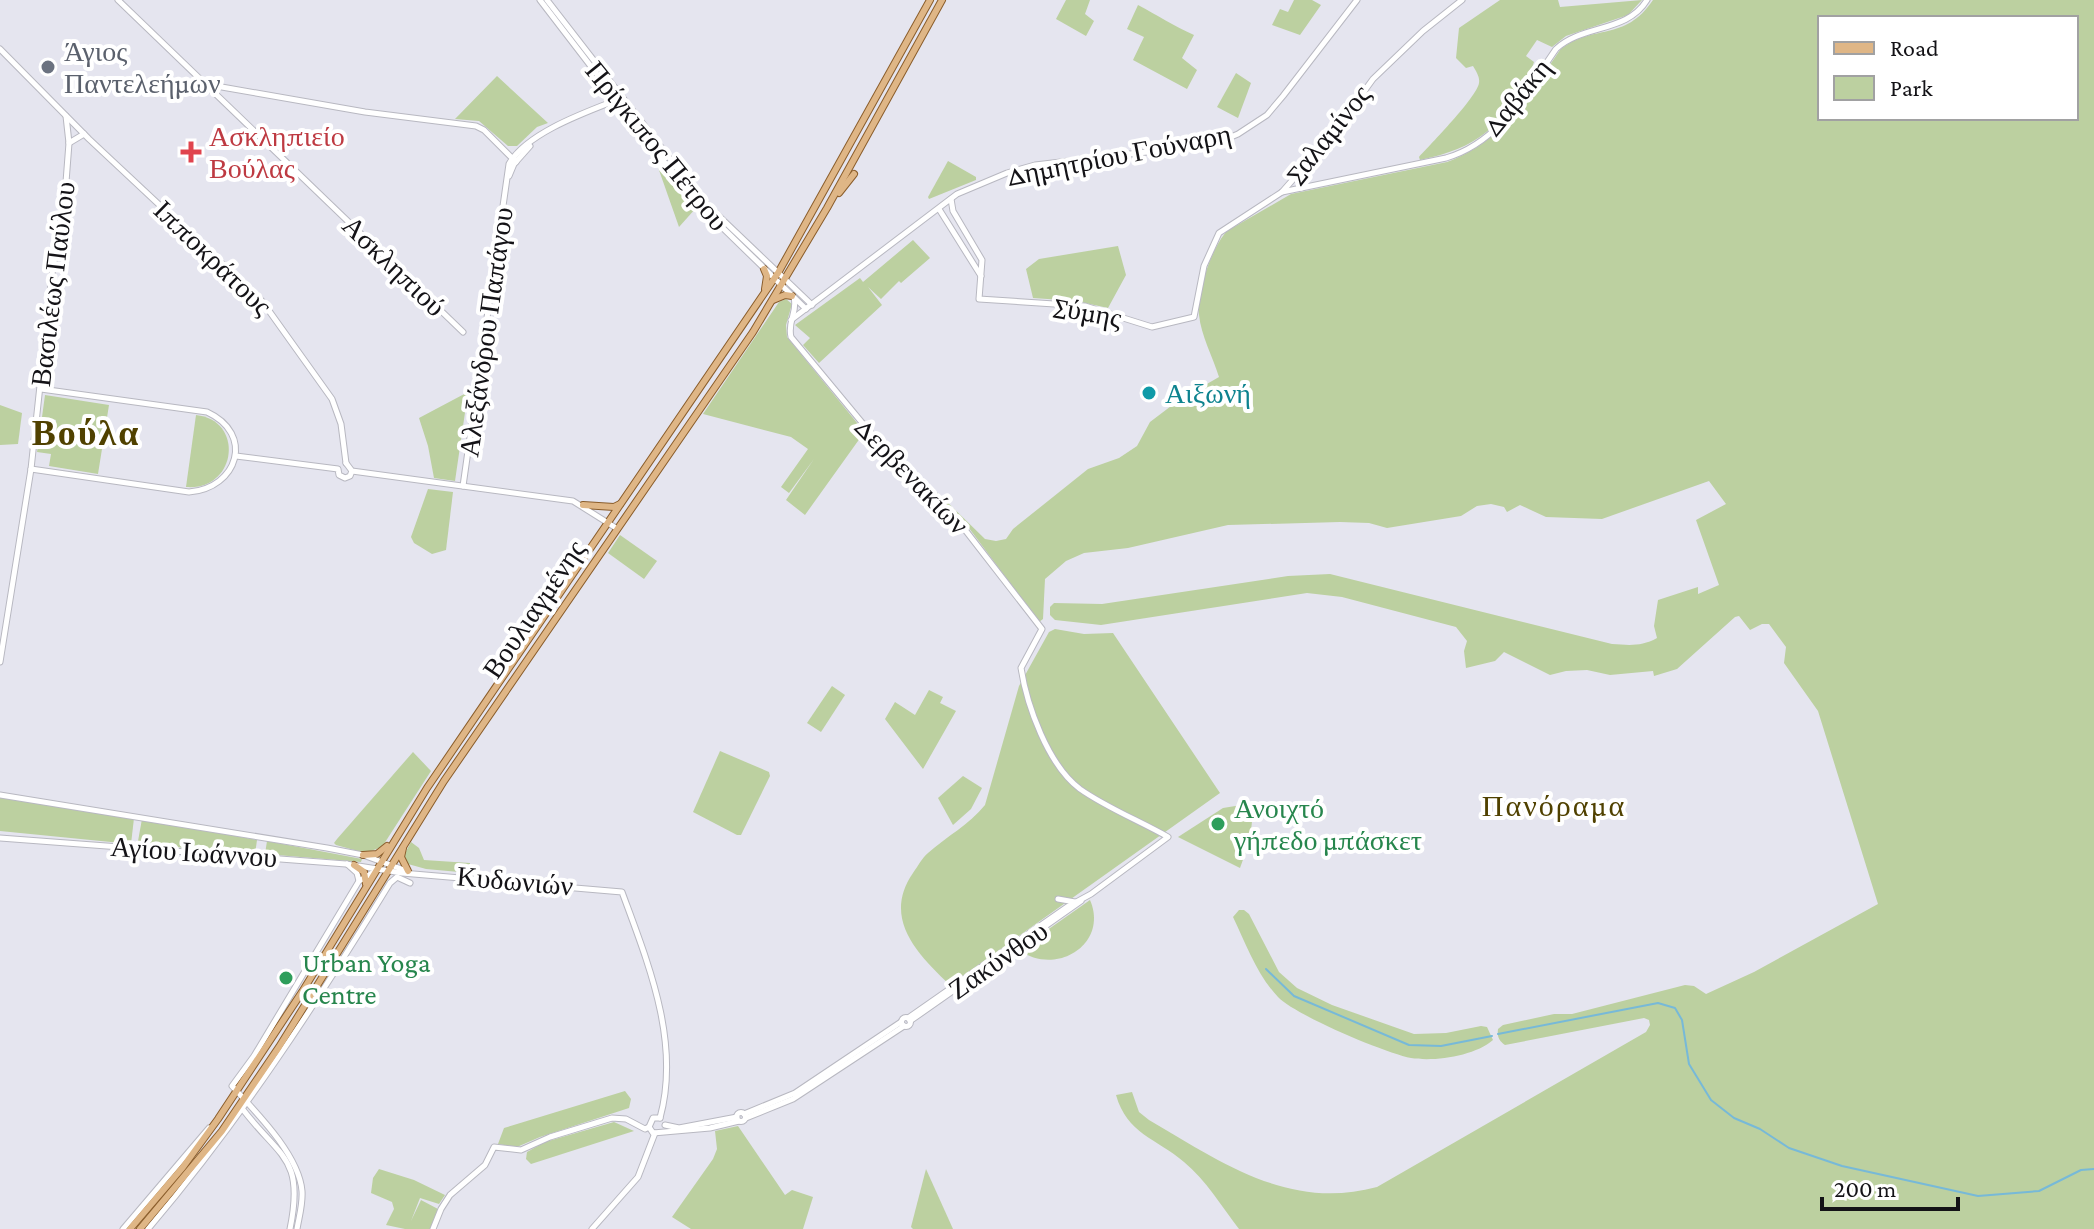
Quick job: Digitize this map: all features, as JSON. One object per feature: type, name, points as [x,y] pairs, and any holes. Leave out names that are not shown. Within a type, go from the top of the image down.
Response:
[{"type":"main road","name":"Βουλιαγμένης","points":[[130,1229],[183,1167],[218,1119],[311,978],[395,838],[776,276],[930,0]]},
{"type":"main road","points":[[940,2],[948,0]]},
{"type":"main road","name":"Βουλιαγμένης","points":[[140,1229],[243,1105],[408,838],[773,300],[940,2]]},
{"type":"main road","points":[[827,208],[854,174]]},
{"type":"main road","points":[[764,269],[767,276],[764,294]]},
{"type":"main road","points":[[773,300],[785,295],[793,297]]},
{"type":"main road","points":[[583,505],[614,507],[623,501]]},
{"type":"main road","points":[[363,855],[380,852],[395,838]]},
{"type":"main road","points":[[408,838],[401,857],[408,871]]},
{"type":"main road","points":[[350,864],[364,872],[361,894]]},
{"type":"street","name":"Ασκληπιού","points":[[118,0],[463,332]]},
{"type":"street","name":"Πρίγκιπος Πέτρου","points":[[540,0],[702,200],[784,283]]},
{"type":"street","name":"Πρίγκιπος Πέτρου","points":[[547,0],[692,198],[764,269],[776,276]]},
{"type":"street","name":"Δημητρίου Γούναρη","points":[[809,307],[951,199],[984,181],[1035,165],[1219,142],[1252,128],[1283,96],[1357,0]]},
{"type":"street","name":"Σαλαμίνος","points":[[1194,317],[1204,266],[1219,233],[1282,192],[1333,134],[1373,79],[1423,31],[1462,0]]},
{"type":"street","name":"Δαβάκη","points":[[1282,192],[1446,158],[1470,149],[1497,130],[1556,49],[1566,40],[1626,20],[1640,10],[1647,0]]},
{"type":"street","points":[[0,49],[66,116]]},
{"type":"street","points":[[211,90],[216,86],[365,112],[476,126],[514,160]]},
{"type":"street","points":[[514,160],[546,131],[620,99]]},
{"type":"street","name":"Ιπποκράτους","points":[[66,116],[270,311],[332,399],[341,424],[346,463]]},
{"type":"street","name":"Βασιλέως Παύλου","points":[[0,662],[31,469],[52,274],[65,195],[69,143],[66,116]]},
{"type":"street","name":"Βασιλέως Παύλου","points":[[69,143],[84,134]]},
{"type":"street","points":[[502,148],[516,151],[533,142]]},
{"type":"street","points":[[514,160],[522,149]]},
{"type":"street","name":"Αλεξάνδρου Παπάγου","points":[[463,486],[508,168],[514,160]]},
{"type":"street","points":[[951,199],[953,211],[982,260],[981,277]]},
{"type":"street","points":[[939,209],[981,277]]},
{"type":"street","name":"Σύμης","points":[[981,277],[979,299],[1085,306],[1152,327],[1194,317]]},
{"type":"street","points":[[784,283],[796,304],[790,321]]},
{"type":"street","points":[[784,283],[809,307]]},
{"type":"street","points":[[793,297],[809,307]]},
{"type":"street","points":[[790,321],[809,307]]},
{"type":"street","name":"Δερβενακίων","points":[[790,321],[791,337],[841,399],[959,522],[1042,629],[1021,668],[1046,746],[1063,771],[1079,788],[1168,837]]},
{"type":"street","points":[[31,469],[196,491],[212,487],[221,480],[232,467],[236,456],[235,443],[228,428],[207,412],[41,389]]},
{"type":"street","points":[[236,456],[338,469]]},
{"type":"street","points":[[352,471],[345,478],[339,475],[338,469],[346,463],[352,471],[573,501],[616,528]]},
{"type":"street","points":[[0,795],[288,840],[363,855],[377,867],[362,879],[254,1056],[232,1086],[290,1168],[296,1195],[290,1229]]},
{"type":"street","name":"Ζακύνθου","points":[[661,1130],[710,1128],[738,1119],[743,1122],[745,1116],[793,1099],[1070,911],[1168,837]]},
{"type":"street","name":"Αγίου Ιωάννου","points":[[0,838],[377,867]]},
{"type":"street","name":"Κυδωνιών","points":[[377,867],[622,892],[650,975],[668,1056],[660,1118]]},
{"type":"street","points":[[148,1229],[202,1166],[243,1105],[275,1065],[390,883],[397,877],[410,883]]},
{"type":"street","name":"Ζακύνθου","points":[[906,1022],[1060,912],[1085,898]]},
{"type":"street","points":[[1060,912],[1059,901],[1076,902]]},
{"type":"street","points":[[243,1105],[288,1153],[295,1166],[302,1193],[297,1229]]},
{"type":"street","points":[[433,1229],[450,1195],[485,1165],[494,1147],[521,1150],[550,1137],[612,1118],[626,1119],[645,1129],[661,1130]]},
{"type":"street","points":[[592,1229],[638,1177],[661,1130],[660,1118],[651,1120],[649,1127]]},
{"type":"street","points":[[123,1229],[218,1119]]},
{"type":"green space","points":[[1066,0],[1090,0],[1085,14],[1094,21],[1086,36],[1056,19]]},
{"type":"green space","points":[[1294,0],[1312,0],[1321,5],[1300,35],[1272,25],[1280,9],[1288,12]]},
{"type":"green space","points":[[1500,0],[1558,0],[1560,7],[1642,0],[1628,15],[1566,36],[1552,47],[1537,40],[1526,56],[1534,62],[1532,68],[1538,70],[1502,118],[1477,139],[1420,160],[1419,157],[1470,99],[1479,83],[1473,66],[1466,68],[1456,58],[1459,28]]},
{"type":"green space","points":[[1653,0],[2094,0],[2094,1229],[1239,1229],[1192,1169],[1127,1119],[1116,1095],[1132,1092],[1139,1112],[1149,1120],[1203,1152],[1257,1178],[1314,1193],[1345,1193],[1377,1187],[1646,1032],[1650,1025],[1649,1020],[1644,1018],[1505,1045],[1498,1034],[1498,1029],[1503,1025],[1554,1014],[1572,1014],[1685,985],[1694,986],[1706,994],[1754,972],[1878,904],[1818,711],[1784,663],[1786,647],[1769,624],[1750,630],[1739,616],[1735,617],[1677,669],[1654,676],[1653,671],[1610,675],[1587,670],[1550,675],[1504,652],[1495,661],[1466,668],[1464,651],[1467,641],[1456,627],[1342,597],[1307,593],[1101,625],[1055,620],[1050,615],[1050,607],[1054,603],[1102,604],[1288,576],[1330,574],[1612,644],[1640,644],[1657,638],[1654,626],[1658,600],[1698,587],[1698,594],[1719,585],[1696,520],[1726,504],[1709,481],[1602,519],[1546,517],[1520,505],[1507,512],[1504,507],[1491,504],[1477,506],[1461,516],[1387,528],[1369,523],[1340,522],[1228,525],[1128,548],[1084,553],[1066,561],[1045,579],[1043,619],[1039,622],[966,524],[910,470],[985,539],[1006,539],[1013,529],[1088,469],[1119,458],[1137,446],[1150,422],[1179,400],[1219,377],[1202,330],[1199,306],[1211,259],[1227,231],[1291,194],[1447,162],[1467,153],[1499,130],[1512,116],[1560,50],[1584,37],[1631,22]]},
{"type":"green space","points":[[1138,5],[1194,35],[1182,58],[1197,70],[1187,89],[1133,60],[1144,37],[1127,29]]},
{"type":"green space","points":[[1236,73],[1251,83],[1238,118],[1217,107]]},
{"type":"green space","points":[[497,76],[548,123],[537,127],[517,146],[508,146],[479,121],[455,119]]},
{"type":"green space","points":[[653,153],[696,208],[679,227]]},
{"type":"green space","points":[[948,161],[976,177],[976,180],[929,199],[928,197]]},
{"type":"green space","points":[[913,240],[930,258],[881,299],[868,287],[882,305],[819,363],[803,345],[810,338],[795,325],[860,278],[863,282]]},
{"type":"green space","points":[[1118,246],[1126,275],[1108,308],[1076,301],[1033,298],[1026,269],[1039,259]]},
{"type":"green space","points":[[786,299],[792,304],[786,325],[787,337],[863,434],[805,515],[786,500],[814,459],[789,493],[781,487],[808,449],[791,437],[703,414],[779,302]]},
{"type":"green space","points":[[468,392],[455,481],[434,478],[419,418]]},
{"type":"green space","points":[[45,395],[109,405],[98,474],[49,466],[51,454],[37,452],[41,427],[54,429],[56,420],[42,417]]},
{"type":"green space","points":[[0,405],[22,413],[18,444],[0,445]]},
{"type":"green space","points":[[196,415],[212,420],[222,429],[228,441],[228,454],[216,478],[203,485],[186,487]]},
{"type":"green space","points":[[428,489],[453,492],[446,550],[432,554],[414,543],[411,537]]},
{"type":"green space","points":[[620,535],[657,561],[644,579],[608,553]]},
{"type":"green space","points":[[1055,629],[1084,634],[1113,633],[1220,793],[950,985],[926,961],[908,934],[902,920],[904,889],[926,855],[985,805],[1019,686],[1049,632]]},
{"type":"green space","points":[[832,686],[845,695],[821,732],[807,723]]},
{"type":"green space","points":[[929,690],[943,697],[940,703],[956,711],[923,769],[885,719],[895,702],[915,715]]},
{"type":"green space","points":[[720,751],[769,772],[770,776],[741,835],[693,812]]},
{"type":"green space","points":[[413,752],[431,771],[382,847],[365,853],[336,845],[337,839]]},
{"type":"green space","points":[[963,776],[982,788],[971,809],[953,825],[938,798]]},
{"type":"green space","points":[[0,797],[134,818],[131,844],[0,831]]},
{"type":"green space","points":[[1254,803],[1250,840],[1240,868],[1178,837],[1223,808]]},
{"type":"green space","points":[[142,819],[257,840],[255,854],[141,844],[138,841]]},
{"type":"green space","points":[[267,841],[362,859],[361,862],[265,854]]},
{"type":"green space","points":[[411,842],[419,848],[424,860],[470,863],[470,873],[408,864],[404,855]]},
{"type":"green space","points":[[1090,900],[1094,916],[1092,930],[1076,952],[1048,960],[1019,950]]},
{"type":"green space","points":[[1239,910],[1249,914],[1279,972],[1297,988],[1332,1005],[1414,1034],[1446,1033],[1481,1026],[1487,1027],[1493,1040],[1465,1054],[1420,1059],[1382,1049],[1321,1023],[1288,1005],[1264,979],[1233,917]]},
{"type":"green space","points":[[625,1091],[631,1099],[629,1108],[517,1147],[498,1144],[504,1128]]},
{"type":"green space","points":[[614,1122],[634,1131],[531,1164],[526,1159],[527,1152],[545,1142]]},
{"type":"green space","points":[[738,1126],[785,1195],[792,1190],[813,1197],[803,1229],[691,1229],[672,1217],[713,1159],[717,1149],[715,1131]]},
{"type":"green space","points":[[379,1169],[414,1180],[445,1195],[439,1204],[420,1198],[411,1221],[421,1200],[438,1209],[430,1229],[386,1225],[394,1209],[392,1202],[371,1193],[373,1178]]},
{"type":"green space","points":[[926,1169],[953,1229],[911,1227]]},
{"type":"waterway","points":[[1266,969],[1294,996],[1409,1045],[1441,1046],[1492,1036]]},
{"type":"waterway","points":[[1498,1034],[1658,1003],[1675,1008],[1682,1020],[1689,1064],[1711,1100],[1734,1118],[1760,1129],[1789,1148],[1842,1166],[1978,1196],[2039,1191],[2081,1170],[2094,1169]]},
{"type":"place","name":"Άγιος Παντελεήμων","points":[[48,67]]},
{"type":"place","name":"Ασκληπιείο Βούλας","points":[[191,152]]},
{"type":"place","name":"Αιξωνή","points":[[1149,393]]},
{"type":"place","name":"Ανοιχτό γήπεδο μπάσκετ","points":[[1218,824]]},
{"type":"place","name":"Urban Yoga Centre","points":[[286,978]]},
{"type":"district","name":"Βούλα","points":[[86,433]]},
{"type":"district","name":"Πανόραμα","points":[[1554,805]]}]
